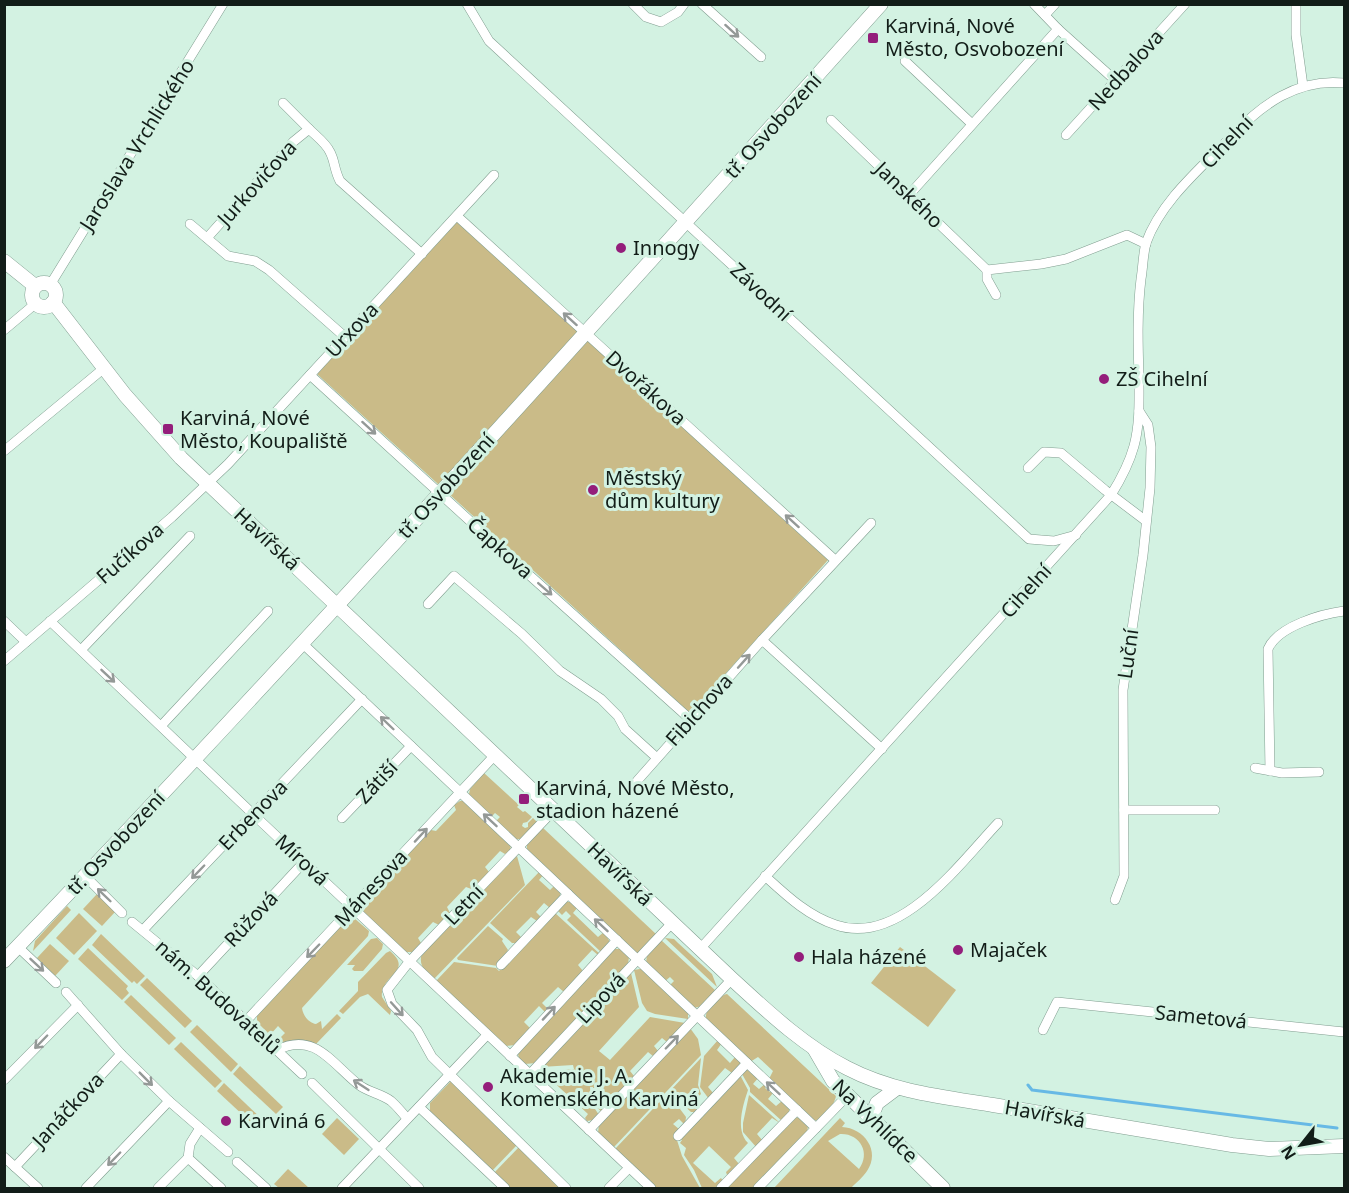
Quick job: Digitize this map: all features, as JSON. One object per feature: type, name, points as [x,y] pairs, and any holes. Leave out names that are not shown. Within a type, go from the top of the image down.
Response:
[{"type":"street","name":"Jaroslava Vrchlického","points":[[50,285],[223,4]]},
{"type":"street","name":"Závodní","points":[[467,4],[489,41],[1029,539],[1054,541],[1076,535]]},
{"type":"street","points":[[633,4],[646,17],[661,22],[678,12],[684,4]]},
{"type":"street","points":[[702,4],[761,57]]},
{"type":"street","name":"tř. Osvobození","points":[[4,961],[86,877],[338,606],[686,224],[881,4]]},
{"type":"street","points":[[1034,4],[1058,30],[1116,81]]},
{"type":"street","points":[[1046,15],[1055,4]]},
{"type":"street","name":"Nedbalova","points":[[1066,135],[1185,4]]},
{"type":"street","points":[[1296,4],[1296,35],[1303,86]]},
{"type":"street","points":[[909,195],[1058,30]]},
{"type":"street","points":[[905,61],[972,124]]},
{"type":"street","name":"Cihelní","points":[[700,949],[1111,495],[1126,470],[1135,444],[1139,411],[1138,303],[1146,244],[1159,216],[1236,131],[1267,103],[1303,86],[1344,83]]},
{"type":"street","name":"Jurkovičova","points":[[283,103],[329,149],[333,158],[334,171],[340,181],[422,254]]},
{"type":"street","name":"Janského","points":[[831,120],[987,274],[996,295]]},
{"type":"street","name":"Jurkovičova","points":[[207,238],[293,142],[309,129]]},
{"type":"street","name":"Urxova","points":[[207,483],[228,464],[494,176]]},
{"type":"street","name":"Dvořákova","points":[[457,216],[835,561]]},
{"type":"street","name":"Jurkovičova","points":[[190,224],[228,256],[255,261],[269,270],[345,337]]},
{"type":"street","points":[[987,274],[1066,259],[1127,235],[1146,244]]},
{"type":"street","points":[[4,261],[35,286]]},
{"type":"street","points":[[43,283],[50,285],[56,295],[53,302],[43,307],[35,303],[32,296],[35,286],[43,283]]},
{"type":"street","name":"Havířská","points":[[53,302],[103,369],[151,427],[207,483],[732,979],[814,1048],[848,1068],[897,1088],[958,1101],[1232,1145],[1269,1149],[1343,1148]]},
{"type":"street","points":[[4,330],[35,303]]},
{"type":"street","points":[[4,452],[103,369]]},
{"type":"street","name":"Čapkova","points":[[310,375],[691,720]]},
{"type":"street","name":"Luční","points":[[1115,900],[1124,876],[1123,690],[1146,521],[1151,447],[1148,424],[1139,411]]},
{"type":"street","points":[[1028,468],[1044,452],[1060,453],[1146,521]]},
{"type":"street","name":"Fučíkova","points":[[4,661],[172,517],[207,483]]},
{"type":"street","name":"Fibichova","points":[[637,781],[762,640],[871,523]]},
{"type":"street","name":"Fučíkova","points":[[81,651],[190,536]]},
{"type":"street","points":[[428,604],[454,576],[522,634],[560,671],[601,699],[618,716],[625,729],[657,758]]},
{"type":"street","points":[[161,726],[268,611]]},
{"type":"street","points":[[1270,771],[1268,649],[1270,644],[1278,635],[1311,619],[1344,612]]},
{"type":"street","points":[[4,621],[26,642]]},
{"type":"street","points":[[50,621],[194,759]]},
{"type":"street","points":[[762,640],[882,749]]},
{"type":"street","points":[[302,643],[816,1128]]},
{"type":"street","name":"Erbenova","points":[[143,930],[362,699]]},
{"type":"street","name":"Zátiší","points":[[342,818],[411,746]]},
{"type":"street","name":"Mánesova","points":[[246,1021],[495,755]]},
{"type":"street","name":"Mírová","points":[[194,759],[651,1188]]},
{"type":"street","points":[[1255,768],[1282,773],[1319,772]]},
{"type":"street","name":"Letní","points":[[409,962],[554,810]]},
{"type":"street","points":[[1124,810],[1215,810]]},
{"type":"street","points":[[765,876],[792,900],[813,914],[837,926],[862,930],[897,919],[933,893],[998,823]]},
{"type":"street","name":"Růžová","points":[[198,976],[304,862]]},
{"type":"street","points":[[86,877],[122,913]]},
{"type":"street","points":[[501,965],[568,894]]},
{"type":"street","name":"nám. Budovatelů","points":[[132,922],[198,976],[302,1074]]},
{"type":"street","name":"Lipová","points":[[530,1074],[672,923]]},
{"type":"street","name":"Lipová","points":[[510,1056],[617,940]]},
{"type":"street","points":[[18,947],[56,983]]},
{"type":"street","points":[[409,962],[387,990],[387,996],[392,1004],[417,1029],[432,1057],[566,1188]]},
{"type":"street","points":[[589,1130],[732,979]]},
{"type":"street","points":[[66,992],[121,1054],[169,1101],[228,1152]]},
{"type":"street","name":"Sametová","points":[[1043,1029],[1057,1002],[1344,1032]]},
{"type":"street","points":[[4,1080],[78,1005]]},
{"type":"street","points":[[342,1188],[487,1035]]},
{"type":"street","points":[[277,1050],[289,1044],[304,1043],[320,1050],[361,1086],[391,1101],[407,1118]]},
{"type":"street","name":"Na Vyhlídce","points":[[814,1048],[826,1073],[943,1188]]},
{"type":"street","name":"Janáčkova","points":[[15,1167],[121,1054]]},
{"type":"street","points":[[678,1136],[747,1063]]},
{"type":"street","points":[[312,1083],[419,1188]]},
{"type":"street","points":[[871,1118],[877,1103],[897,1088]]},
{"type":"street","points":[[759,1188],[848,1095]]},
{"type":"street","points":[[86,1188],[169,1101]]},
{"type":"street","points":[[419,1107],[505,1188]]},
{"type":"street","points":[[721,1188],[797,1110]]},
{"type":"street","points":[[158,1188],[188,1158],[190,1144],[200,1128]]},
{"type":"street","points":[[4,1157],[38,1188]]},
{"type":"street","points":[[188,1158],[221,1188]]},
{"type":"street","points":[[237,1162],[266,1188]]},
{"type":"street","points":[[609,1188],[629,1168]]},
{"type":"shaded area","points":[[457,221],[828,560],[690,713],[317,374]]},
{"type":"shaded area","points":[[484,773],[519,805],[517,807],[532,817],[522,826],[528,827],[528,823],[533,818],[537,822],[521,839],[515,839],[495,822],[500,817],[495,813],[490,818],[469,794],[470,789]]},
{"type":"shaded area","points":[[465,801],[511,844],[510,851],[505,854],[500,851],[485,867],[489,872],[474,890],[466,887],[447,907],[450,913],[439,925],[433,922],[418,938],[421,943],[412,952],[406,952],[365,914],[362,907],[363,902],[431,830],[436,831],[456,810],[454,805]]},
{"type":"shaded area","points":[[542,827],[657,935],[638,953],[634,953],[527,851],[527,843]]},
{"type":"shaded area","points":[[517,856],[525,885],[434,979],[422,965],[422,953]]},
{"type":"shaded area","points":[[540,871],[544,874],[539,880],[550,890],[555,885],[560,891],[560,900],[550,908],[544,903],[536,912],[541,917],[537,921],[531,917],[516,932],[522,938],[519,943],[512,943],[490,923]]},
{"type":"shaded area","points":[[97,894],[115,912],[102,926],[83,909]]},
{"type":"shaded area","points":[[565,902],[571,902],[578,907],[573,913],[598,937],[604,932],[610,942],[601,952],[567,920],[571,916],[566,911],[562,915],[558,911]]},
{"type":"shaded area","points":[[67,906],[71,910],[33,951],[35,941]]},
{"type":"shaded area","points":[[554,912],[601,955],[592,950],[578,965],[583,971],[564,992],[558,987],[542,1003],[548,1009],[545,1012],[539,1006],[524,1022],[530,1028],[515,1045],[506,1046],[437,980],[454,962],[496,968],[499,971]]},
{"type":"shaded area","points":[[79,913],[97,931],[74,955],[56,938]]},
{"type":"shaded area","points":[[354,918],[369,931],[368,936],[302,1008],[305,1016],[311,1022],[316,1024],[321,1021],[322,1029],[337,1014],[341,1018],[316,1044],[305,1041],[277,1041],[285,1033],[278,1026],[270,1035],[257,1022],[257,1015],[347,919]]},
{"type":"shaded area","points":[[488,926],[503,939],[508,950],[498,966],[458,960],[457,958]]},
{"type":"shaded area","points":[[101,934],[145,976],[137,984],[134,981],[132,983],[92,945]]},
{"type":"shaded area","points":[[377,938],[383,944],[382,949],[363,971],[354,971],[352,969],[355,965],[347,965],[371,939]]},
{"type":"shaded area","points":[[665,938],[674,939],[712,974],[717,987]]},
{"type":"shaded area","points":[[661,940],[716,991],[702,1006],[694,1008],[669,986],[674,981],[670,977],[664,982],[646,963],[647,955]]},
{"type":"shaded area","points":[[50,944],[69,961],[55,976],[37,958]]},
{"type":"shaded area","points":[[900,947],[956,990],[928,1027],[871,983]]},
{"type":"shaded area","points":[[88,948],[128,986],[126,989],[129,993],[122,1000],[78,959]]},
{"type":"shaded area","points":[[614,949],[622,949],[629,957],[628,964],[536,1063],[525,1064],[519,1060],[518,1053]]},
{"type":"shaded area","points":[[390,951],[399,964],[398,969],[383,989],[382,997],[391,1011],[390,1015],[368,994],[360,997],[343,1014],[339,1011],[358,991],[358,982]]},
{"type":"shaded area","points":[[643,969],[688,1012],[688,1019],[647,1011],[642,1003],[634,970]]},
{"type":"shaded area","points":[[631,973],[639,1007],[599,1051],[610,1060],[650,1017],[685,1023],[667,1042],[662,1038],[654,1046],[658,1051],[653,1056],[648,1052],[630,1071],[634,1076],[633,1079],[602,1112],[595,1106],[593,1087],[590,1087],[591,1103],[599,1115],[587,1121],[585,1118],[588,1114],[547,1076],[542,1080],[539,1078],[539,1072],[574,1069],[573,1065],[541,1067]]},
{"type":"shaded area","points":[[147,978],[192,1021],[185,1028],[140,985]]},
{"type":"shaded area","points":[[727,994],[836,1096],[825,1115],[814,1121],[769,1079],[773,1071],[758,1057],[750,1062],[706,1019],[707,1011],[712,1004]]},
{"type":"shaded area","points":[[131,995],[176,1038],[169,1045],[124,1002]]},
{"type":"shaded area","points":[[197,1025],[238,1064],[231,1072],[190,1032]]},
{"type":"shaded area","points":[[690,1028],[698,1039],[701,1055],[614,1147],[611,1146],[598,1133],[599,1124]]},
{"type":"shaded area","points":[[718,1040],[722,1043],[717,1050],[730,1063],[735,1057],[741,1063],[732,1073],[725,1068],[708,1087],[713,1093],[709,1099],[700,1087],[704,1056]]},
{"type":"shaded area","points":[[181,1042],[222,1081],[215,1088],[174,1049]]},
{"type":"shaded area","points":[[701,1058],[698,1085],[701,1094],[693,1102],[698,1108],[695,1112],[691,1112],[669,1092]]},
{"type":"shaded area","points":[[240,1066],[283,1107],[276,1114],[233,1074]]},
{"type":"shaded area","points":[[747,1069],[759,1077],[753,1084],[759,1089],[765,1084],[767,1085],[765,1088],[770,1092],[773,1090],[768,1099],[776,1106],[782,1101],[789,1107],[789,1112],[782,1121],[750,1092],[742,1074]]},
{"type":"shaded area","points":[[740,1075],[748,1090],[742,1110],[741,1124],[744,1138],[748,1143],[734,1158],[739,1164],[730,1175],[726,1172],[731,1167],[709,1146],[693,1163],[715,1183],[721,1178],[723,1181],[718,1188],[702,1188],[684,1155],[686,1148],[680,1143],[682,1140],[680,1138]]},
{"type":"shaded area","points":[[451,1081],[517,1145],[491,1172],[430,1113],[430,1103]]},
{"type":"shaded area","points":[[224,1083],[267,1124],[260,1131],[217,1091]]},
{"type":"shaded area","points":[[667,1094],[681,1107],[686,1117],[685,1125],[679,1119],[673,1124],[680,1130],[676,1137],[682,1156],[700,1188],[656,1188],[616,1151],[616,1148]]},
{"type":"shaded area","points":[[749,1095],[780,1123],[772,1118],[757,1134],[762,1140],[757,1148],[743,1132]]},
{"type":"shaded area","points":[[793,1117],[801,1118],[808,1126],[807,1133],[755,1188],[724,1188]]},
{"type":"shaded area","points":[[337,1118],[359,1139],[344,1155],[322,1134]]},
{"type":"shaded area","points":[[840,1118],[845,1123],[842,1127],[857,1131],[868,1142],[872,1156],[871,1163],[867,1171],[851,1188],[774,1188]],"holes":[[[840,1134],[858,1140],[862,1145],[864,1157],[859,1169],[828,1141]]]},
{"type":"shaded area","points":[[519,1147],[562,1188],[508,1188],[493,1174]]},
{"type":"shaded area","points":[[288,1169],[309,1188],[279,1188],[274,1184]]},
{"type":"waterway","points":[[1028,1085],[1032,1090],[1337,1128]]},
{"type":"place","name":"Karviná, Nové Město, Osvobození","points":[[873,38]]},
{"type":"place","name":"Innogy","points":[[621,248]]},
{"type":"place","name":"ZŠ Cihelní","points":[[1104,379]]},
{"type":"place","name":"Karviná, Nové Město, Koupaliště","points":[[168,429]]},
{"type":"place","name":"Městský dům kultury","points":[[593,490]]},
{"type":"place","name":"Karviná, Nové Město, stadion házené","points":[[524,799]]},
{"type":"place","name":"Majaček","points":[[958,950]]},
{"type":"place","name":"Hala házené","points":[[799,957]]},
{"type":"place","name":"Akademie J. A. Komenského Karviná","points":[[488,1087]]},
{"type":"place","name":"Karviná 6","points":[[226,1121]]}]
